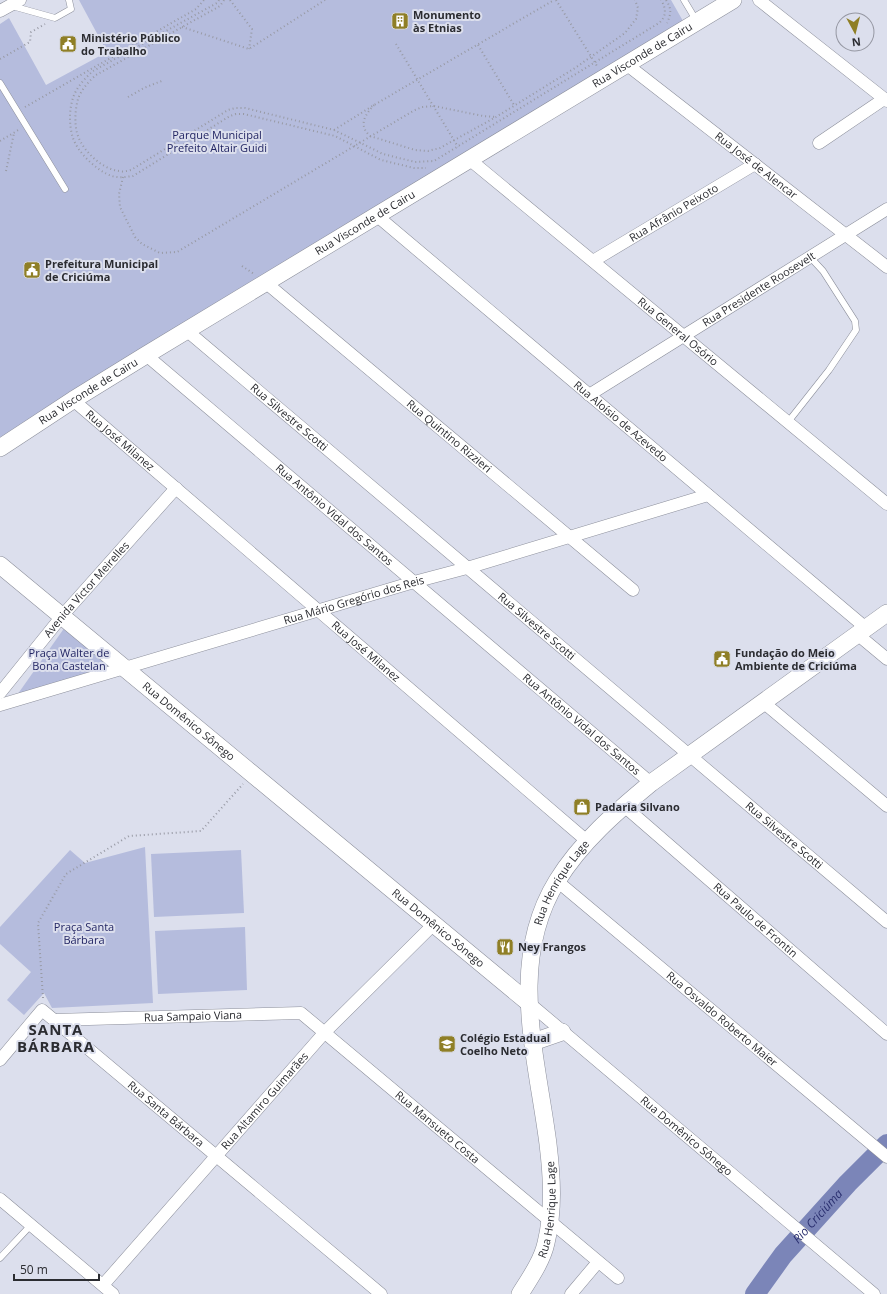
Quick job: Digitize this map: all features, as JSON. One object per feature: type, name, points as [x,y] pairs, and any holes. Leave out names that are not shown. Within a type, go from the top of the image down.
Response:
[{"type":"street","name":"Rua Visconde de Cairu","points":[[0,448],[73,400],[376,215],[464,153],[626,64],[733,0]]},
{"type":"street","points":[[759,0],[886,100],[819,143]]},
{"type":"street","name":"Rua José de Alencar","points":[[626,64],[887,267]]},
{"type":"street","name":"Rua General Osório","points":[[464,153],[887,504]]},
{"type":"street","name":"Rua Afrânio Peixoto","points":[[593,261],[755,164]]},
{"type":"street","name":"Rua Presidente Roosevelt","points":[[589,394],[887,209]]},
{"type":"street","name":"Rua Aloísio de Azevedo","points":[[376,215],[708,495],[862,631],[887,659]]},
{"type":"street","name":"Rua Quintino Rizzieri","points":[[265,282],[633,590]]},
{"type":"street","name":"Rua Silvestre Scotti","points":[[186,330],[887,922]]},
{"type":"street","name":"Rua Antônio Vidal dos Santos","points":[[146,355],[651,783]]},
{"type":"street","name":"Rua José Milanez","points":[[73,400],[587,841]]},
{"type":"street","name":"Avenida Victor Meirelles","points":[[0,693],[62,616],[176,488]]},
{"type":"street","name":"Rua Mário Gregório dos Reis","points":[[0,705],[414,582],[467,568],[708,495]]},
{"type":"street","name":"Rua Domênico Sônego","points":[[0,565],[529,1003],[874,1294]]},
{"type":"street","name":"Rua Henrique Lage","points":[[520,1294],[536,1267],[546,1244],[550,1222],[552,1186],[551,1165],[533,1042],[529,1003],[530,963],[534,941],[544,908],[557,881],[574,856],[587,841],[651,783],[887,613]]},
{"type":"street","points":[[763,702],[887,806]]},
{"type":"street","name":"Rua Paulo de Frontin","points":[[624,806],[887,1034]]},
{"type":"street","name":"Rua Osvaldo Roberto Maier","points":[[557,881],[887,1157]]},
{"type":"street","name":"Rua Altamiro Guimarães","points":[[103,1285],[325,1032],[434,924]]},
{"type":"street","points":[[0,1060],[42,1010]]},
{"type":"street","name":"Rua Santa Bárbara","points":[[42,1010],[381,1294]]},
{"type":"street","name":"Rua Sampaio Viana","points":[[54,1020],[301,1013],[325,1032]]},
{"type":"street","name":"Rua Mansueto Costa","points":[[325,1032],[618,1278]]},
{"type":"street","points":[[533,1042],[562,1032]]},
{"type":"street","points":[[0,1199],[113,1294]]},
{"type":"street","points":[[571,1294],[598,1262]]},
{"type":"lane","points":[[10,6],[55,18],[71,9],[69,0]]},
{"type":"lane","points":[[684,0],[697,22]]},
{"type":"lane","points":[[0,83],[65,189]]},
{"type":"lane","points":[[788,422],[829,370],[856,330],[855,322],[823,271],[810,256]]},
{"type":"lane","points":[[0,1258],[31,1225]]},
{"type":"path","points":[[18,112],[196,9],[204,0]]},
{"type":"path","points":[[218,0],[217,3],[93,71],[86,78],[73,97],[70,117],[73,138],[82,153],[95,167],[113,176],[133,176],[230,116],[244,114],[334,136],[381,160],[414,168],[431,168]]},
{"type":"path","points":[[224,0],[220,6],[96,75],[90,80],[78,98],[75,116],[78,136],[86,149],[99,162],[110,169],[120,172],[131,170],[228,110],[235,108],[244,108],[334,130],[383,154],[415,162],[425,163],[464,153],[594,62],[663,20],[666,11],[661,0]]},
{"type":"path","points":[[230,0],[252,29],[249,49]]},
{"type":"path","points":[[249,49],[325,0]]},
{"type":"path","points":[[334,130],[550,1],[555,0],[597,67],[604,64]]},
{"type":"path","points":[[374,105],[365,114],[363,122],[365,129],[370,136],[415,150],[428,151],[440,148],[514,106],[625,34],[636,19],[638,8],[635,0]]},
{"type":"path","points":[[666,0],[670,6],[671,12],[667,24]]},
{"type":"path","points":[[0,59],[30,42],[31,32],[55,18]]},
{"type":"path","points":[[182,27],[249,49]]},
{"type":"path","points":[[396,44],[454,140],[464,153]]},
{"type":"path","points":[[477,44],[514,106]]},
{"type":"path","points":[[128,97],[144,88],[164,80]]},
{"type":"path","points":[[122,177],[119,194],[120,207],[135,237],[142,244],[160,253],[177,252],[413,110],[422,107],[434,106],[482,116],[496,116]]},
{"type":"path","points":[[0,141],[26,126]]},
{"type":"path","points":[[6,171],[14,133]]},
{"type":"path","points":[[42,1010],[44,993],[38,923],[66,874],[129,836],[201,831],[252,774]]},
{"type":"green space","name":"Parque Municipal Prefeito Altair Guidi","points":[[79,0],[671,0],[683,21],[0,439],[0,24],[9,18],[46,85],[107,52]]},
{"type":"green space","name":"Praça Walter de Bona Castelan","points":[[65,627],[113,669],[15,698]]},
{"type":"green space","name":"Praça Santa Bárbara","points":[[145,847],[153,1003],[52,1008],[44,993],[24,1015],[7,1000],[31,972],[0,944],[0,927],[70,850],[85,863]]},
{"type":"green space","points":[[241,850],[244,913],[154,917],[151,854]]},
{"type":"green space","points":[[245,927],[247,990],[158,994],[155,931]]},
{"type":"waterway","name":"Rio Criciúma","points":[[755,1294],[783,1255],[848,1183],[887,1144]]},
{"type":"place","name":"Monumento às Etnias","points":[[400,21]]},
{"type":"place","name":"Ministério Público do Trabalho","points":[[68,44]]},
{"type":"place","name":"Prefeitura Municipal de Criciúma","points":[[32,270]]},
{"type":"place","name":"Fundação do Meio Ambiente de Criciúma","points":[[722,659]]},
{"type":"place","name":"Padaria Silvano","points":[[582,807]]},
{"type":"place","name":"Ney Frangos","points":[[505,947]]},
{"type":"place","name":"Colégio Estadual Coelho Neto","points":[[447,1044]]},
{"type":"district","name":"SANTA BÁRBARA","points":[[56,1038]]}]
